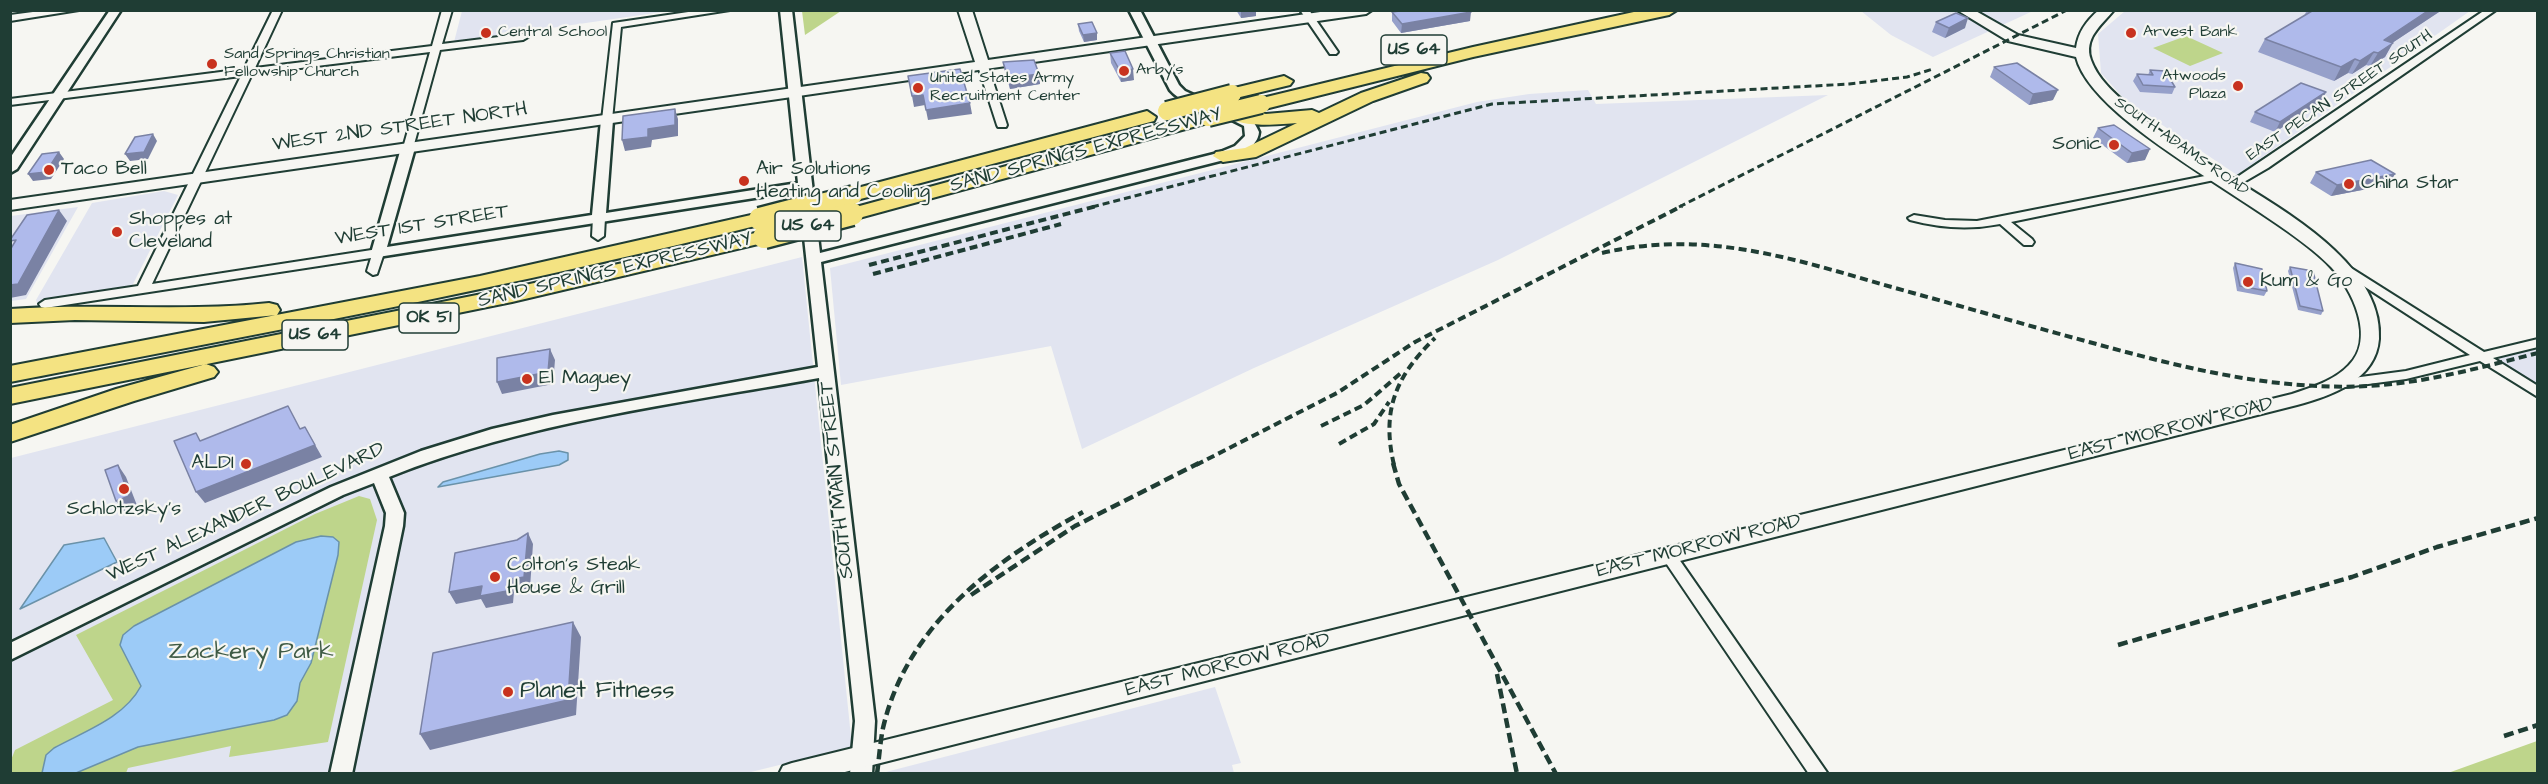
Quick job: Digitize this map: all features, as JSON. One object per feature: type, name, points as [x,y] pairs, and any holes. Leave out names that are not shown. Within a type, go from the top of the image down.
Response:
[{"type":"highway","name":"SAND SPRINGS EXPRESSWAY","points":[[853,205],[1167,111],[1390,56],[1597,10]]},
{"type":"highway","name":"SAND SPRINGS EXPRESSWAY","points":[[10,396],[619,273],[762,228],[853,205],[1261,104],[1578,29],[1669,10]]},
{"type":"highway","points":[[1223,156],[1249,153],[1335,111],[1414,80],[1578,29]]},
{"type":"highway","points":[[1237,116],[1281,120],[1335,111]]},
{"type":"highway","name":"SAND SPRINGS EXPRESSWAY","points":[[10,374],[762,228]]},
{"type":"highway","name":"OK 51","points":[[10,435],[125,395],[229,366],[619,273]]},
{"type":"highway","name":"OK 51","points":[[10,316],[224,315],[376,295],[447,290]]},
{"type":"main road","points":[[965,10],[983,66]]},
{"type":"main road","name":"WEST 2ND STREET NORTH","points":[[10,205],[1150,42],[1307,15],[1366,10]]},
{"type":"main road","points":[[1963,10],[2006,35],[2031,44],[2083,54],[2087,32],[2108,10]]},
{"type":"main road","name":"SOUTH ADAMS ROAD","points":[[2083,54],[2093,77],[2109,96],[2142,124],[2299,230],[2338,264],[2364,304],[2369,317],[2370,343],[2367,355],[2356,371],[2338,384]]},
{"type":"main road","name":"EAST MORROW ROAD","points":[[792,774],[861,765],[1669,556],[2297,399],[2338,384]]},
{"type":"street","points":[[10,18],[75,10]]},
{"type":"street","points":[[10,169],[116,10]]},
{"type":"street","points":[[143,289],[278,10]]},
{"type":"street","points":[[373,271],[447,10]]},
{"type":"street","points":[[598,236],[616,25],[726,10]]},
{"type":"street","name":"SOUTH MAIN STREET","points":[[786,10],[865,721],[861,765]]},
{"type":"street","points":[[812,260],[1223,156],[1240,148],[1252,137],[1251,127],[1237,116],[1191,99],[1174,87],[1134,10]]},
{"type":"street","name":"EAST PECAN STREET SOUTH","points":[[1914,218],[1962,225],[2226,180],[2264,166],[2492,10]]},
{"type":"street","points":[[1307,15],[1333,52]]},
{"type":"street","points":[[10,102],[523,37]]},
{"type":"street","points":[[983,66],[1002,125]]},
{"type":"street","name":"WEST 1ST STREET","points":[[45,304],[806,186]]},
{"type":"street","points":[[2002,220],[2028,242]]},
{"type":"street","name":"SOUTH ADAMS ROAD","points":[[2338,264],[2538,393]]},
{"type":"street","name":"EAST MORROW ROAD","points":[[2338,384],[2406,375],[2538,343]]},
{"type":"street","name":"WEST ALEXANDER BOULEVARD","points":[[10,652],[246,534],[380,473],[464,443],[525,427],[826,371]]},
{"type":"street","points":[[340,774],[394,526],[395,513],[380,473]]},
{"type":"street","points":[[1669,556],[1819,774]]},
{"type":"shaded area","name":"Central School","points":[[462,10],[669,11],[454,42]]},
{"type":"shaded area","points":[[1861,11],[2033,11],[1933,57],[1891,35]]},
{"type":"shaded area","name":"Atwoods Plaza","points":[[2125,11],[2470,11],[2237,175],[2125,100],[2101,73],[2098,34]]},
{"type":"shaded area","points":[[1588,90],[1596,104],[1828,95],[1498,260],[1254,368],[1082,449],[1051,346],[841,385],[830,268],[1477,102],[1529,94]]},
{"type":"shaded area","name":"Shoppes at Cleveland","points":[[164,191],[178,195],[132,286],[37,303],[36,300],[92,203]]},
{"type":"shaded area","points":[[78,207],[26,299],[11,301],[11,216]]},
{"type":"shaded area","points":[[802,257],[852,747],[743,774],[11,774],[11,458]]},
{"type":"shaded area","points":[[2537,346],[2537,390],[2489,358]]},
{"type":"shaded area","points":[[1215,687],[1241,763],[1232,765],[1234,773],[882,773]]},
{"type":"green space","points":[[802,10],[841,11],[805,35]]},
{"type":"green space","points":[[2186,36],[2223,53],[2190,66],[2153,48]]},
{"type":"green space","name":"Zackery Park","points":[[359,496],[370,499],[377,520],[328,742],[229,757],[231,746],[128,768],[126,773],[11,774],[11,760],[15,750],[113,700],[76,635],[315,514]]},
{"type":"green space","points":[[2537,741],[2537,773],[2448,773]]},
{"type":"water","points":[[559,451],[568,453],[568,460],[559,465],[438,487],[443,482],[540,454]]},
{"type":"water","points":[[321,536],[333,537],[339,542],[338,555],[311,663],[300,683],[297,701],[287,715],[274,720],[138,747],[76,773],[42,773],[46,755],[54,748],[103,723],[125,707],[141,686],[120,645],[123,635],[134,626],[296,542]]},
{"type":"water","points":[[104,538],[117,562],[20,609],[64,545]]},
{"type":"building","points":[[1469,10],[1471,12],[1402,24],[1392,12]]},
{"type":"building","points":[[2310,10],[2429,10],[2384,40],[2393,43],[2378,53],[2374,52],[2360,61],[2355,59],[2341,67],[2265,39],[2312,11]]},
{"type":"building","points":[[1956,13],[1968,18],[1949,28],[1936,22]]},
{"type":"building","points":[[1092,22],[1097,33],[1083,35],[1078,24]]},
{"type":"building","points":[[1125,51],[1133,69],[1120,71],[1110,53]]},
{"type":"building","points":[[1034,60],[1039,74],[1008,78],[1003,62]]},
{"type":"building","points":[[2017,63],[2058,90],[2033,94],[1994,67]]},
{"type":"building","points":[[960,69],[970,103],[926,110],[923,95],[912,96],[908,76]]},
{"type":"building","points":[[2150,70],[2165,71],[2175,87],[2143,85],[2137,74],[2153,75]]},
{"type":"building","points":[[2301,83],[2326,92],[2280,122],[2255,112]]},
{"type":"building","points":[[675,109],[675,125],[648,129],[648,137],[622,140],[623,116]]},
{"type":"building","points":[[2114,125],[2150,149],[2132,153],[2098,128]]},
{"type":"building","points":[[153,134],[144,152],[125,154],[135,137]]},
{"type":"building","points":[[59,152],[46,172],[28,174],[42,154]]},
{"type":"building","points":[[2371,160],[2395,174],[2337,185],[2316,172]]},
{"type":"building","points":[[59,210],[18,284],[10,285],[10,250],[16,240],[10,240],[27,215]]},
{"type":"building","name":"Kum & Go","points":[[2235,263],[2262,269],[2267,291],[2240,286]]},
{"type":"building","points":[[2290,267],[2313,271],[2323,311],[2300,306]]},
{"type":"building","points":[[550,349],[548,372],[497,382],[497,358]]},
{"type":"building","name":"ALDI","points":[[288,406],[300,429],[305,427],[315,445],[196,492],[174,441],[196,433],[200,441]]},
{"type":"building","points":[[118,465],[129,496],[116,501],[105,470]]},
{"type":"building","name":"Colton's Steak House & Grill","points":[[528,533],[524,577],[508,580],[507,591],[480,596],[482,586],[449,592],[455,553],[517,540]]},
{"type":"building","name":"Planet Fitness","points":[[573,622],[568,700],[420,734],[433,653]]},
{"type":"railway","points":[[1679,207],[2067,10]]},
{"type":"railway","points":[[1092,207],[1492,104],[1849,84],[1907,77],[1933,69]]},
{"type":"railway","points":[[869,265],[1097,206]]},
{"type":"railway","points":[[1196,465],[1337,393],[1415,342],[1682,206]]},
{"type":"railway","points":[[873,274],[1061,224]]},
{"type":"railway","points":[[1602,253],[1643,246],[1683,244],[1760,252],[2158,360],[2227,375],[2297,385],[2332,387],[2411,382],[2538,353]]},
{"type":"railway","points":[[1394,465],[1389,427],[1395,395],[1410,366],[1435,338]]},
{"type":"railway","points":[[1321,426],[1364,405],[1401,373]]},
{"type":"railway","points":[[1339,444],[1374,424],[1389,402]]},
{"type":"railway","points":[[971,595],[1075,526],[1199,463]]},
{"type":"railway","points":[[1393,463],[1399,484],[1556,774]]},
{"type":"railway","points":[[877,774],[883,728],[895,691],[912,657],[934,627],[959,599],[987,574],[1018,551],[1083,512]]},
{"type":"railway","points":[[2118,645],[2352,577],[2437,547],[2538,518]]},
{"type":"railway","points":[[1497,674],[1517,774]]},
{"type":"railway","points":[[2504,736],[2538,725]]},
{"type":"place","name":"Central School","points":[[486,33]]},
{"type":"place","name":"Arvest Bank","points":[[2131,33]]},
{"type":"place","name":"Sand Springs Christian Fellowship Church","points":[[212,64]]},
{"type":"place","name":"Arby's","points":[[1124,71]]},
{"type":"place","name":"Atwoods Plaza","points":[[2238,86]]},
{"type":"place","name":"United States Army Recruitment Center","points":[[918,88]]},
{"type":"place","name":"Sonic","points":[[2114,145]]},
{"type":"place","name":"Taco Bell","points":[[49,170]]},
{"type":"place","name":"Air Solutions Heating and Cooling","points":[[744,181]]},
{"type":"place","name":"China Star","points":[[2349,184]]},
{"type":"place","name":"Shoppes at Cleveland","points":[[117,232]]},
{"type":"place","name":"Kum & Go","points":[[2248,282]]},
{"type":"place","name":"El Maguey","points":[[527,379]]},
{"type":"place","name":"ALDI","points":[[246,464]]},
{"type":"place","name":"Schlotzsky's","points":[[124,489]]},
{"type":"place","name":"Colton's Steak House & Grill","points":[[495,577]]},
{"type":"place","name":"Planet Fitness","points":[[508,692]]}]
